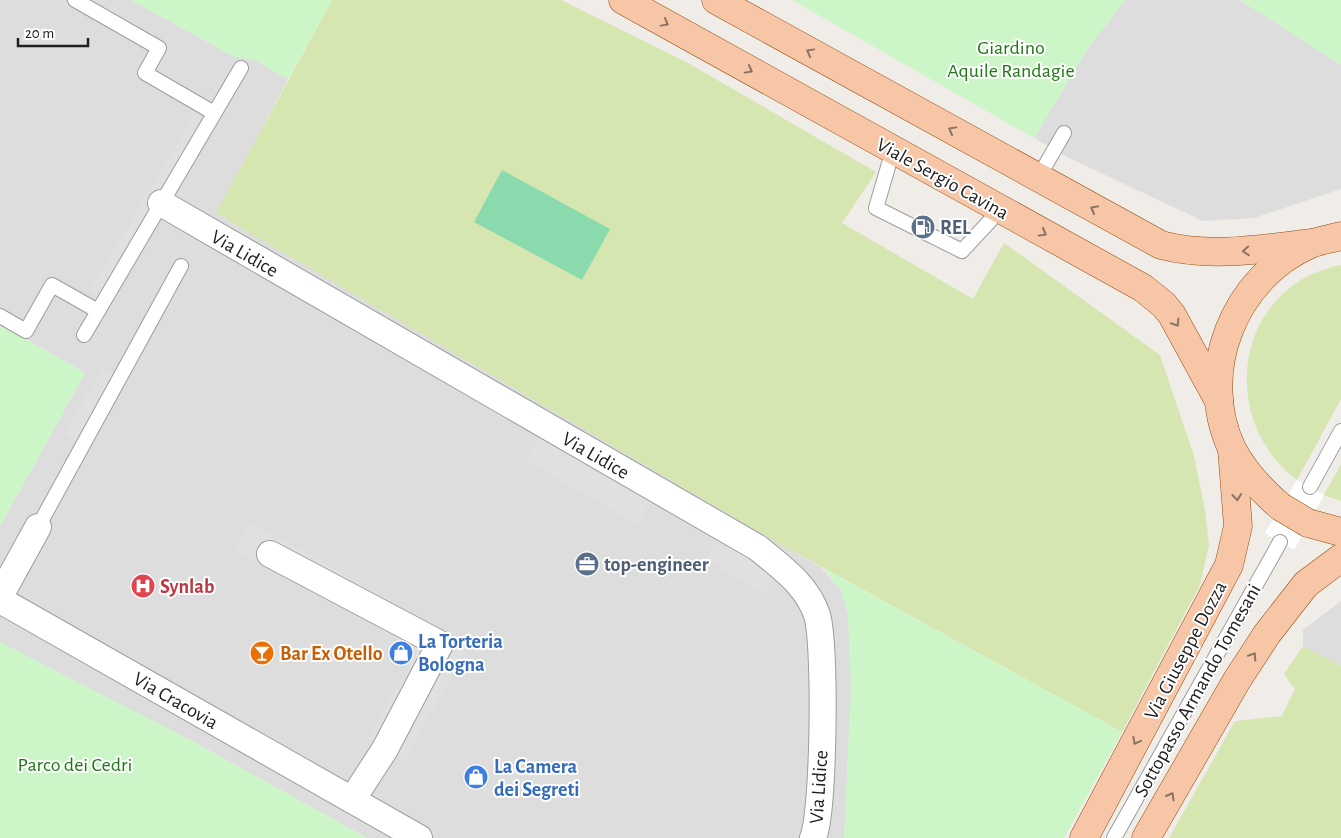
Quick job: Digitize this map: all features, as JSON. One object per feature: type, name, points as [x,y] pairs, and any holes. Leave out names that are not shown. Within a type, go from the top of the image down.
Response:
[{"type":"main road","name":"Viale Sergio Cavina","points":[[623,0],[1143,288],[1164,305],[1179,327],[1219,400]]},
{"type":"main road","points":[[716,0],[1161,245],[1169,248],[1205,253],[1312,244],[1341,236]]},
{"type":"main road","points":[[1312,244],[1284,259],[1259,280],[1239,306],[1226,336],[1220,360],[1219,400],[1224,425],[1232,448],[1256,484],[1281,507],[1308,523],[1341,532]]},
{"type":"main road","name":"Via Giuseppe Dozza","points":[[1084,838],[1229,565],[1238,526],[1232,448]]},
{"type":"main road","points":[[1146,838],[1237,680],[1267,634],[1306,584],[1341,558]]},
{"type":"street","name":"Via Lidice","points":[[161,203],[758,548],[798,581],[817,616],[822,668],[820,798],[817,829],[813,838]]},
{"type":"street","points":[[0,596],[38,527]]},
{"type":"street","points":[[270,554],[440,644],[385,749],[352,800]]},
{"type":"street","name":"Via Cracovia","points":[[0,600],[420,838]]},
{"type":"lane","points":[[75,0],[159,48],[146,72],[214,113]]},
{"type":"lane","points":[[84,335],[241,68]]},
{"type":"lane","points":[[1038,178],[1064,133]]},
{"type":"lane","points":[[893,150],[876,208],[962,251],[1000,210]]},
{"type":"lane","points":[[38,527],[181,266]]},
{"type":"lane","points":[[0,316],[26,331],[52,285],[98,311]]},
{"type":"lane","points":[[1310,487],[1341,431]]},
{"type":"lane","name":"Sottopasso Armando Tomesani","points":[[1114,838],[1280,542]]},
{"type":"shaded area","points":[[0,0],[131,0],[233,56],[257,61],[288,79],[217,213],[822,568],[841,591],[848,614],[851,689],[844,838],[367,838],[194,742],[0,643],[0,526],[85,373],[0,324]]},
{"type":"shaded area","points":[[1125,0],[1240,0],[1341,65],[1341,189],[1254,218],[1203,221],[1067,157],[1034,138],[1086,51]]},
{"type":"shaded area","points":[[194,115],[208,123],[104,301],[89,291]]},
{"type":"shaded area","points":[[101,369],[119,378],[83,445],[65,435]]},
{"type":"shaded area","points":[[540,435],[652,499],[637,524],[525,460]]},
{"type":"shaded area","points":[[251,522],[468,645],[405,761],[368,739],[417,652],[349,610],[235,552]]},
{"type":"shaded area","points":[[720,535],[779,569],[764,595],[706,559]]},
{"type":"shaded area","points":[[1341,601],[1341,666],[1303,646],[1303,630]]},
{"type":"green space","points":[[131,0],[332,0],[288,79],[257,61],[233,56]]},
{"type":"green space","points":[[332,0],[561,0],[688,63],[876,172],[842,223],[973,299],[1004,243],[1160,355],[1194,456],[1205,510],[1209,545],[1200,585],[1122,732],[771,539],[216,213]]},
{"type":"green space","name":"Giardino Aquile Randagie","points":[[792,0],[1125,0],[1086,51],[1034,138]]},
{"type":"green space","points":[[1240,0],[1341,0],[1341,65]]},
{"type":"green space","points":[[502,170],[610,229],[582,280],[474,222]]},
{"type":"green space","points":[[1341,265],[1341,399],[1297,480],[1271,454],[1255,423],[1247,390],[1249,357],[1259,325],[1278,298],[1306,277]]},
{"type":"green space","points":[[0,324],[85,373],[0,526]]},
{"type":"green space","points":[[1341,464],[1341,501],[1324,495]]},
{"type":"green space","points":[[823,568],[1122,732],[1064,838],[844,838],[851,689],[848,614],[841,591]]},
{"type":"green space","name":"Parco dei Cedri","points":[[0,642],[194,742],[367,838],[0,838]]},
{"type":"green space","points":[[1303,646],[1341,666],[1341,838],[1169,838],[1235,721],[1282,716],[1295,689],[1284,674]]},
{"type":"pier","points":[[1297,480],[1324,495],[1294,550],[1265,533]]},
{"type":"place","name":"REL","points":[[923,227]]},
{"type":"place","name":"top-engineer","points":[[587,564]]},
{"type":"place","name":"Synlab","points":[[143,586]]},
{"type":"place","name":"Bar Ex Otello","points":[[262,653]]},
{"type":"place","name":"La Torteria Bologna","points":[[401,653]]},
{"type":"place","name":"La Camera dei Segreti","points":[[476,777]]}]
